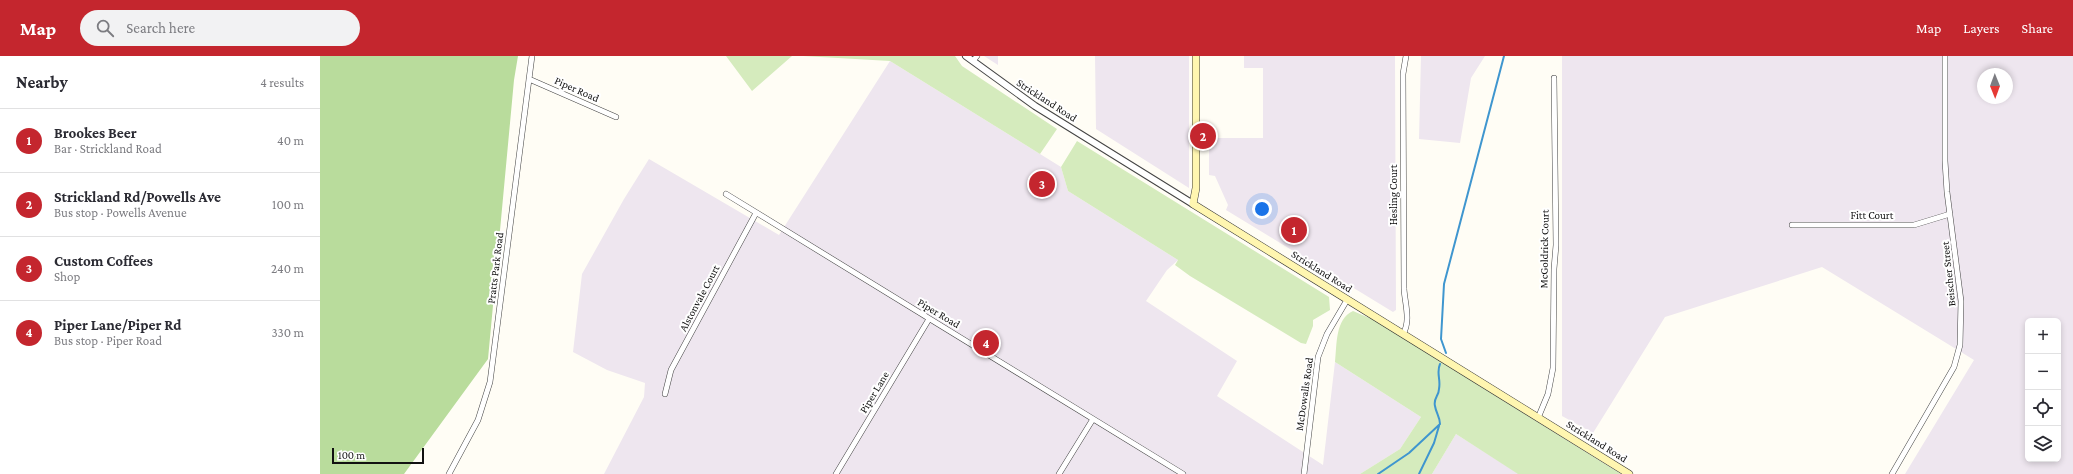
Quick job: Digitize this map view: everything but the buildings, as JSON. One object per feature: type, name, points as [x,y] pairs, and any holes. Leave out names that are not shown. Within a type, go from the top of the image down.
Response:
[{"type":"main road","points":[[1193,204],[1196,183],[1196,56]]},
{"type":"main road","name":"Strickland Road","points":[[1193,204],[1629,474]]},
{"type":"street","name":"Pratts Park Road","points":[[449,474],[478,420],[490,382],[532,56]]},
{"type":"street","name":"Strickland Road","points":[[966,56],[975,59],[1035,106],[1193,204]]},
{"type":"street","name":"Hesling Court","points":[[1403,334],[1406,329],[1408,317],[1404,289],[1403,74],[1406,56]]},
{"type":"street","name":"Beischer Street","points":[[1892,474],[1954,367],[1960,345],[1961,301],[1945,161],[1945,56]]},
{"type":"street","name":"McGoldrick Court","points":[[1538,418],[1548,394],[1553,368],[1554,269],[1556,245],[1554,78]]},
{"type":"street","name":"Piper Road","points":[[529,79],[616,117]]},
{"type":"street","name":"Piper Road","points":[[726,194],[929,320],[1183,474]]},
{"type":"street","name":"Alstonvale Court","points":[[665,394],[671,370],[756,213]]},
{"type":"street","name":"Fitt Court","points":[[1792,225],[1914,225],[1950,214]]},
{"type":"street","name":"McDowalls Road","points":[[1304,474],[1318,358],[1327,334],[1347,300]]},
{"type":"street","name":"Piper Lane","points":[[836,474],[929,320]]},
{"type":"street","points":[[1059,474],[1093,419]]},
{"type":"shaded area","points":[[984,56],[998,56],[998,65]]},
{"type":"shaded area","points":[[1095,56],[1189,56],[1189,188],[1096,129]]},
{"type":"shaded area","points":[[1244,56],[1395,56],[1396,310],[1393,312],[1226,210],[1228,205],[1215,176],[1209,175],[1209,138],[1263,138],[1263,68],[1244,68]]},
{"type":"shaded area","points":[[1421,56],[1485,56],[1471,78],[1460,143],[1419,139]]},
{"type":"shaded area","points":[[1562,56],[2073,56],[2073,474],[1905,474],[1974,360],[1822,267],[1665,317],[1593,433],[1562,416]]},
{"type":"shaded area","points":[[890,61],[1061,167],[1068,191],[1178,260],[1167,270],[1146,301],[1237,361],[1217,396],[1323,465],[1335,362],[1421,417],[1400,449],[1360,474],[604,474],[644,397],[645,383],[607,370],[573,352],[582,274],[624,199],[649,159],[779,235]]},
{"type":"shaded area","points":[[1456,434],[1519,474],[1432,474]]},
{"type":"green space","points":[[320,56],[518,56],[514,80],[488,359],[404,474],[320,474]]},
{"type":"green space","points":[[726,56],[792,56],[752,91]]},
{"type":"green space","points":[[803,56],[955,56],[962,66],[1057,129],[1040,154],[890,61]]},
{"type":"green space","points":[[1077,141],[1329,297],[1330,310],[1313,320],[1313,326],[1306,344],[1301,343],[1190,276],[1175,265],[1178,260],[1068,191],[1061,167]]},
{"type":"green space","points":[[1353,311],[1374,320],[1621,474],[1518,474],[1456,434],[1432,474],[1360,474],[1400,449],[1421,417],[1335,362],[1340,326],[1347,315]]},
{"type":"waterway","points":[[1446,353],[1441,339],[1444,284],[1504,56]]},
{"type":"waterway","points":[[1378,474],[1409,453],[1440,424],[1435,403],[1435,399],[1439,391],[1438,370],[1440,364]]},
{"type":"waterway","points":[[1419,474],[1434,443],[1439,426]]},
{"type":"place","name":"Strickland Rd/Powells Ave","points":[[1203,136]]},
{"type":"place","name":"Custom Coffees","points":[[1042,184]]},
{"type":"place","name":"Brookes Beer","points":[[1294,230]]},
{"type":"place","name":"Piper Lane/Piper Rd","points":[[986,343]]}]
